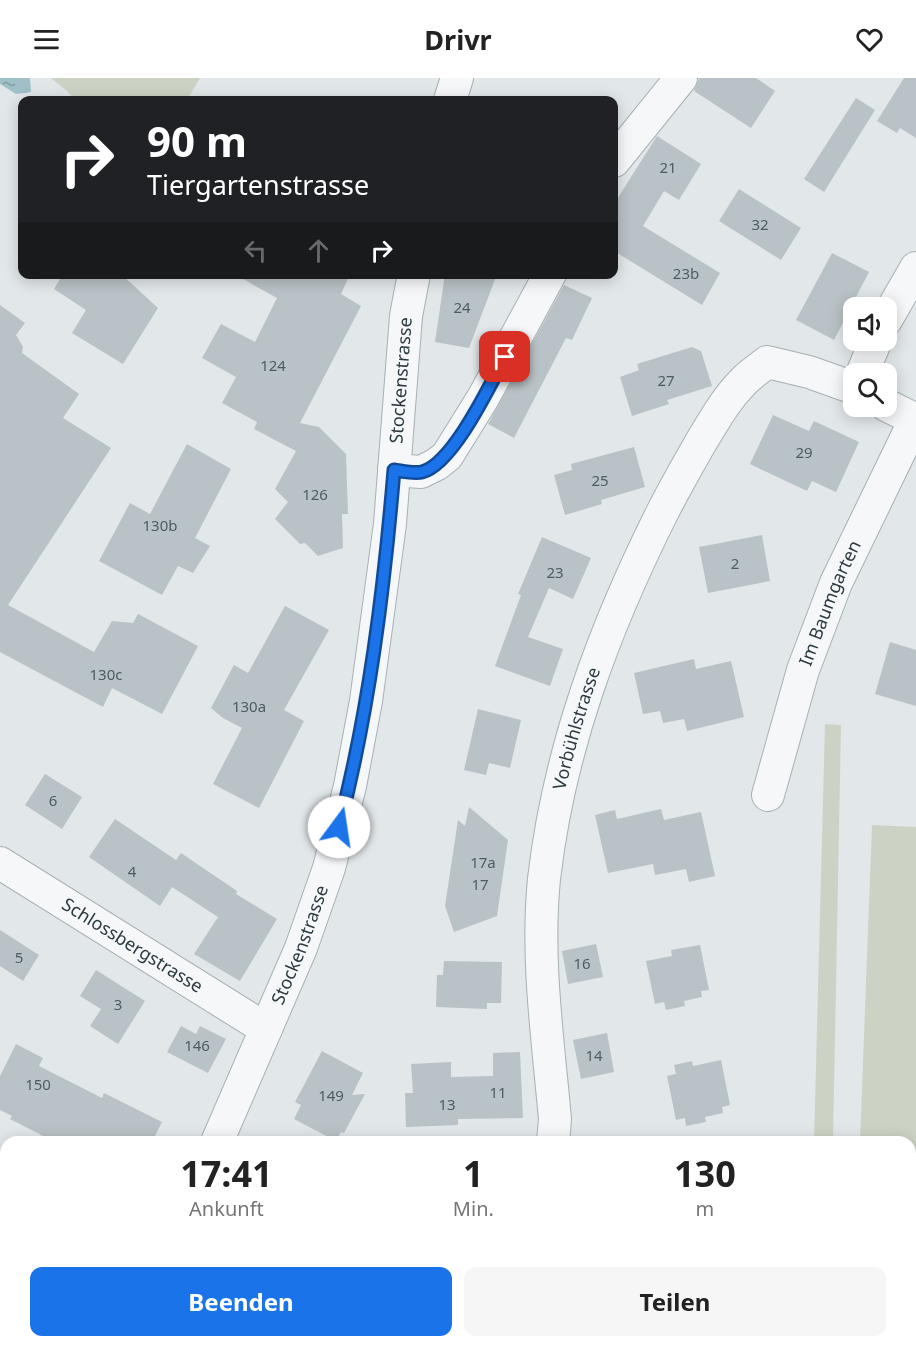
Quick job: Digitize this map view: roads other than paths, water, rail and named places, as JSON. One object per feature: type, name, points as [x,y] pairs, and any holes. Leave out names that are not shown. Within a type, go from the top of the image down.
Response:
[{"type":"street","points":[[451,96],[457,78]]},
{"type":"street","points":[[618,156],[681,78]]},
{"type":"street","points":[[897,301],[916,268]]},
{"type":"street","name":"Stockenstrasse","points":[[220,1136],[301,948],[328,868],[350,786],[366,701],[390,524],[406,316],[413,279]]},
{"type":"street","points":[[394,470],[421,472],[447,456],[483,398],[547,279]]},
{"type":"street","name":"Vorbühlstrasse","points":[[554,1136],[555,1119],[541,963],[544,880],[558,794],[576,720],[601,648],[631,576],[675,487],[723,405],[744,381],[767,362],[809,372],[843,384]]},
{"type":"street","points":[[897,410],[916,420]]},
{"type":"street","name":"Im Baumgarten","points":[[768,795],[803,669],[836,582],[916,420]]},
{"type":"street","name":"Schlossbergstrasse","points":[[0,863],[266,1029]]},
{"type":"water","points":[[0,78],[30,78],[31,92],[16,94],[0,84]]}]
